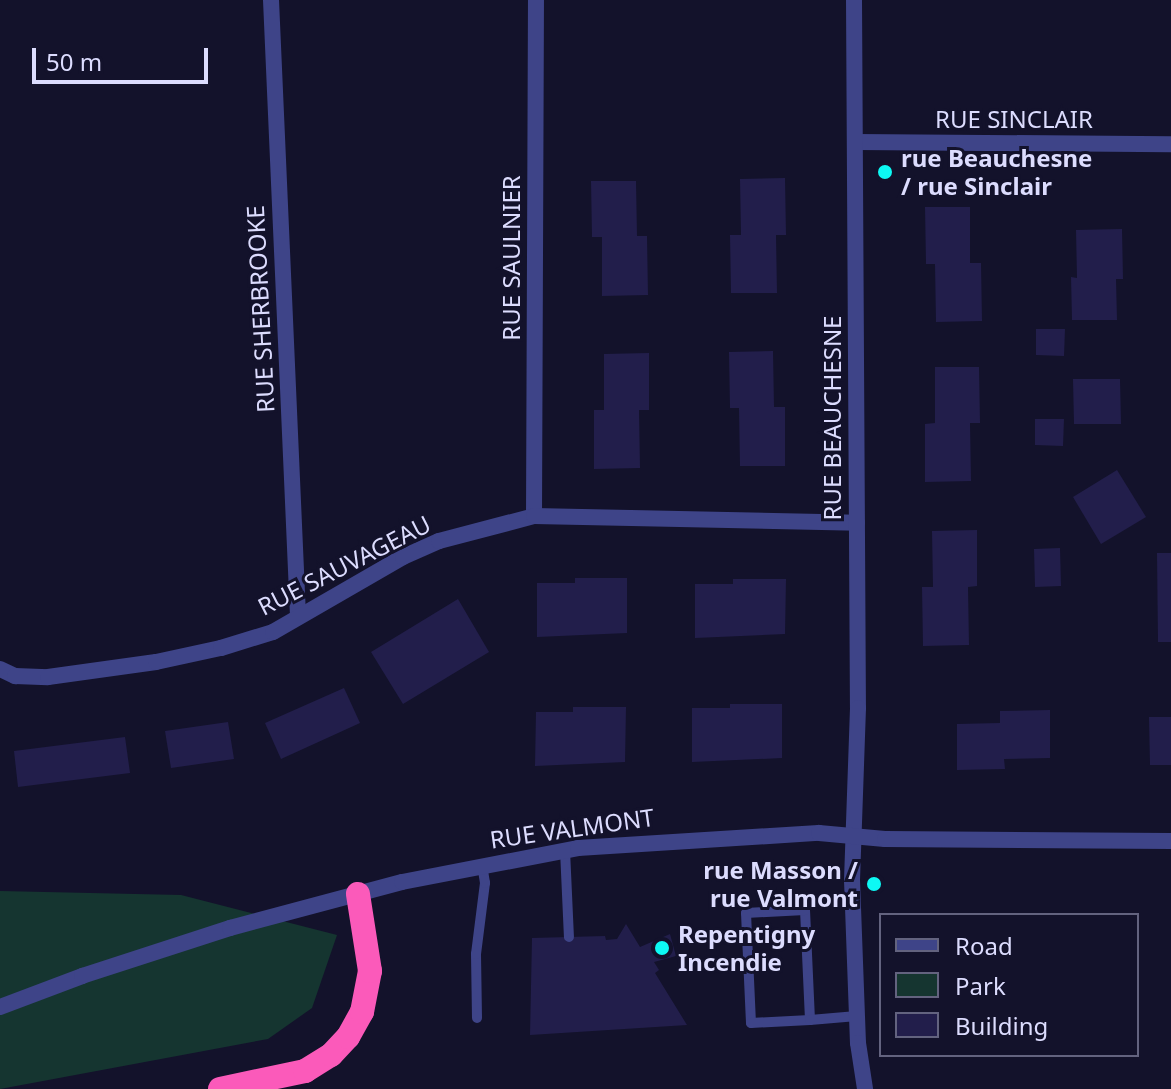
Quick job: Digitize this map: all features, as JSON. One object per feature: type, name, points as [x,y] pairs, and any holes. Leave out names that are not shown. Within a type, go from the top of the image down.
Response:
[{"type":"highway","points":[[220,1089],[305,1071],[331,1055],[348,1037],[362,1012],[370,971],[358,894]]},
{"type":"street","name":"RUE SHERBROOKE","points":[[271,0],[298,616]]},
{"type":"street","name":"RUE SAULNIER","points":[[534,516],[536,0]]},
{"type":"street","name":"RUE BEAUCHESNE","points":[[854,0],[858,708],[854,836],[857,1016],[865,1089]]},
{"type":"street","name":"RUE SINCLAIR","points":[[856,142],[1171,144]]},
{"type":"street","name":"RUE SAUVAGEAU","points":[[0,669],[15,676],[48,677],[156,662],[273,632],[431,544],[534,516],[857,523]]},
{"type":"street","name":"RUE VALMONT","points":[[0,1007],[170,946],[358,894],[482,864],[565,850],[727,836],[819,833],[885,839],[1171,841]]},
{"type":"lane","points":[[565,850],[569,937]]},
{"type":"lane","points":[[477,1018],[476,954],[485,883],[482,864]]},
{"type":"lane","points":[[810,1020],[805,910],[746,913],[751,1023],[810,1020],[857,1016]]},
{"type":"green space","points":[[0,891],[181,895],[337,935],[312,1008],[268,1039],[0,1089]]},
{"type":"building","points":[[785,178],[786,235],[776,235],[777,293],[731,293],[730,235],[741,235],[740,179]]},
{"type":"building","points":[[591,181],[636,181],[637,236],[647,236],[648,295],[602,296],[602,237],[592,237]]},
{"type":"building","points":[[925,207],[970,207],[970,263],[981,263],[982,321],[936,322],[935,264],[926,264]]},
{"type":"building","points":[[1122,229],[1123,279],[1116,279],[1117,320],[1072,320],[1071,277],[1077,278],[1076,230]]},
{"type":"building","points":[[1036,329],[1065,329],[1064,356],[1036,355]]},
{"type":"building","points":[[773,351],[774,407],[785,407],[785,466],[740,466],[739,408],[730,408],[729,352]]},
{"type":"building","points":[[649,353],[649,410],[639,410],[640,468],[594,469],[594,410],[604,410],[604,354]]},
{"type":"building","points":[[935,367],[979,367],[980,423],[970,423],[971,481],[925,482],[925,424],[935,423]]},
{"type":"building","points":[[1073,379],[1120,379],[1121,424],[1074,424]]},
{"type":"building","points":[[1035,419],[1064,419],[1063,446],[1035,445]]},
{"type":"building","points":[[1117,470],[1146,517],[1101,544],[1073,497]]},
{"type":"building","points":[[977,530],[977,586],[968,587],[969,645],[923,646],[922,587],[933,587],[932,531]]},
{"type":"building","points":[[1060,548],[1061,586],[1035,587],[1034,549]]},
{"type":"building","points":[[1157,553],[1171,553],[1171,642],[1158,642]]},
{"type":"building","points":[[575,578],[627,578],[627,633],[537,637],[537,583],[575,583]]},
{"type":"building","points":[[733,579],[786,579],[785,634],[695,638],[695,584],[733,584]]},
{"type":"building","points":[[458,599],[489,652],[403,704],[371,652]]},
{"type":"building","points":[[344,688],[360,723],[281,759],[265,723]]},
{"type":"building","points":[[730,704],[782,704],[782,758],[692,762],[692,708],[730,708]]},
{"type":"building","points":[[573,707],[626,707],[625,762],[535,766],[536,712],[573,712]]},
{"type":"building","points":[[1050,710],[1050,758],[1004,759],[1005,769],[957,770],[957,724],[1000,723],[1000,711]]},
{"type":"building","points":[[1149,717],[1171,717],[1171,765],[1150,765]]},
{"type":"building","points":[[228,722],[234,759],[171,768],[165,731]]},
{"type":"building","points":[[125,737],[130,773],[18,787],[14,751]]},
{"type":"building","points":[[626,924],[640,947],[670,934],[676,956],[654,962],[659,970],[655,973],[687,1025],[530,1035],[532,938],[605,936],[606,940],[617,939]]},
{"type":"place","name":"rue Beauchesne / rue Sinclair","points":[[885,172]]},
{"type":"place","name":"rue Masson / rue Valmont","points":[[874,884]]},
{"type":"place","name":"Repentigny Incendie","points":[[662,948]]}]
